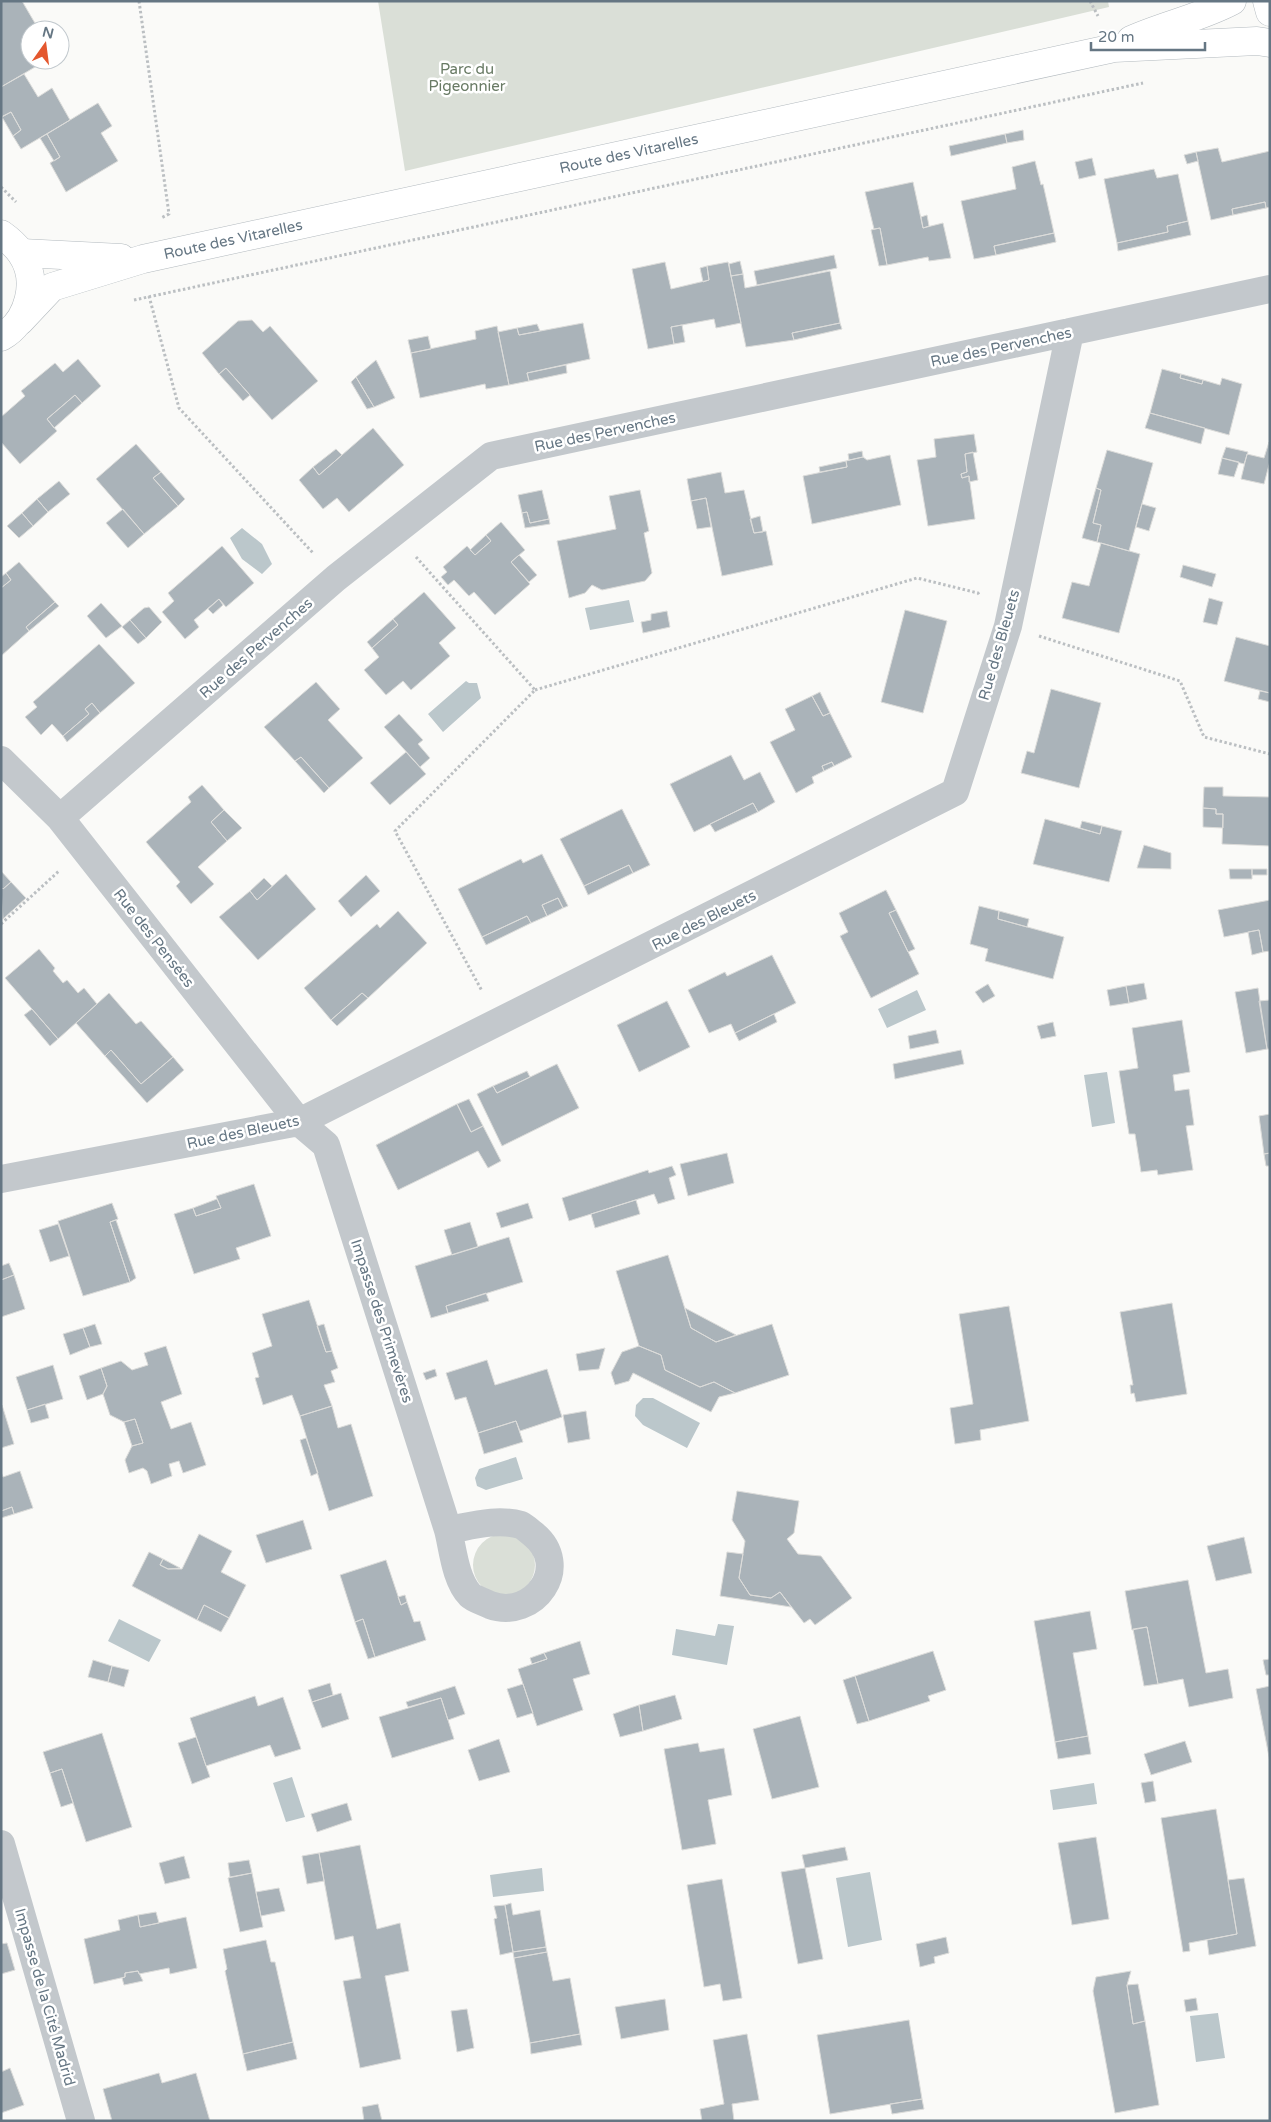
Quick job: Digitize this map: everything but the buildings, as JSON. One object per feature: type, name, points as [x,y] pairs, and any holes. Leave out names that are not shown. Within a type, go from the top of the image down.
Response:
[{"type":"main road","name":"Route des Vitarelles","points":[[1114,48],[1153,30],[1213,11],[1232,1]]},
{"type":"main road","points":[[1266,1],[1270,12]]},
{"type":"main road","name":"Route des Vitarelles","points":[[11,329],[52,287],[143,259],[1114,48],[1257,41],[1270,43]]},
{"type":"main road","points":[[1,234],[22,253],[30,279],[29,301],[11,329]]},
{"type":"main road","name":"Route des Vitarelles","points":[[22,253],[143,259]]},
{"type":"street","name":"Rue des Pervenches","points":[[60,818],[336,578],[491,456],[1270,289]]},
{"type":"street","name":"Rue des Bleuets","points":[[1,1179],[299,1122],[500,1023],[955,792],[1008,626],[1070,332]]},
{"type":"street","name":"Rue des Pensées","points":[[1,760],[60,818],[299,1122]]},
{"type":"street","name":"Impasse des Primevères","points":[[299,1122],[326,1146],[448,1530]]},
{"type":"street","name":"Impasse de la Cité Madrid","points":[[1,1844],[81,2121]]},
{"type":"path","points":[[139,1],[169,214],[137,230],[149,297],[179,408],[336,578]]},
{"type":"path","points":[[132,300],[1145,82]]},
{"type":"path","points":[[394,533],[535,690]]},
{"type":"path","points":[[500,1023],[395,831],[535,690],[917,578],[978,593],[1008,626],[1180,681],[1204,737],[1270,754]]},
{"type":"path","points":[[1,924],[84,849]]},
{"type":"green space","name":"Parc du Pigeonnier","points":[[378,1],[1108,1],[1109,7],[405,171]]},
{"type":"green space","points":[[504,1534],[516,1537],[526,1543],[532,1553],[535,1565],[532,1577],[526,1587],[516,1593],[504,1596],[492,1593],[482,1587],[476,1577],[473,1565],[476,1553],[482,1543],[492,1537]]},
{"type":"shaded area","points":[[242,528],[262,544],[272,564],[262,574],[242,559],[230,538]]},
{"type":"shaded area","points":[[629,600],[634,622],[590,630],[585,608]]},
{"type":"shaded area","points":[[466,681],[477,683],[481,698],[443,732],[428,714]]},
{"type":"shaded area","points":[[917,990],[926,1010],[887,1028],[878,1009]]},
{"type":"shaded area","points":[[1107,1072],[1115,1123],[1092,1127],[1084,1075]]},
{"type":"shaded area","points":[[643,1398],[653,1398],[700,1423],[687,1448],[643,1425],[635,1416],[636,1405]]},
{"type":"shaded area","points":[[516,1457],[523,1479],[486,1490],[477,1486],[475,1478],[479,1469]]},
{"type":"shaded area","points":[[119,1619],[161,1640],[149,1662],[108,1641]]},
{"type":"shaded area","points":[[718,1624],[734,1626],[727,1665],[672,1655],[676,1629],[715,1636]]},
{"type":"shaded area","points":[[292,1777],[305,1817],[286,1822],[273,1783]]},
{"type":"shaded area","points":[[1094,1783],[1097,1804],[1053,1810],[1050,1790]]},
{"type":"shaded area","points":[[542,1868],[544,1891],[493,1897],[490,1875]]},
{"type":"shaded area","points":[[870,1872],[882,1940],[848,1947],[836,1878]]},
{"type":"shaded area","points":[[1218,2013],[1225,2058],[1196,2062],[1190,2016]]}]
